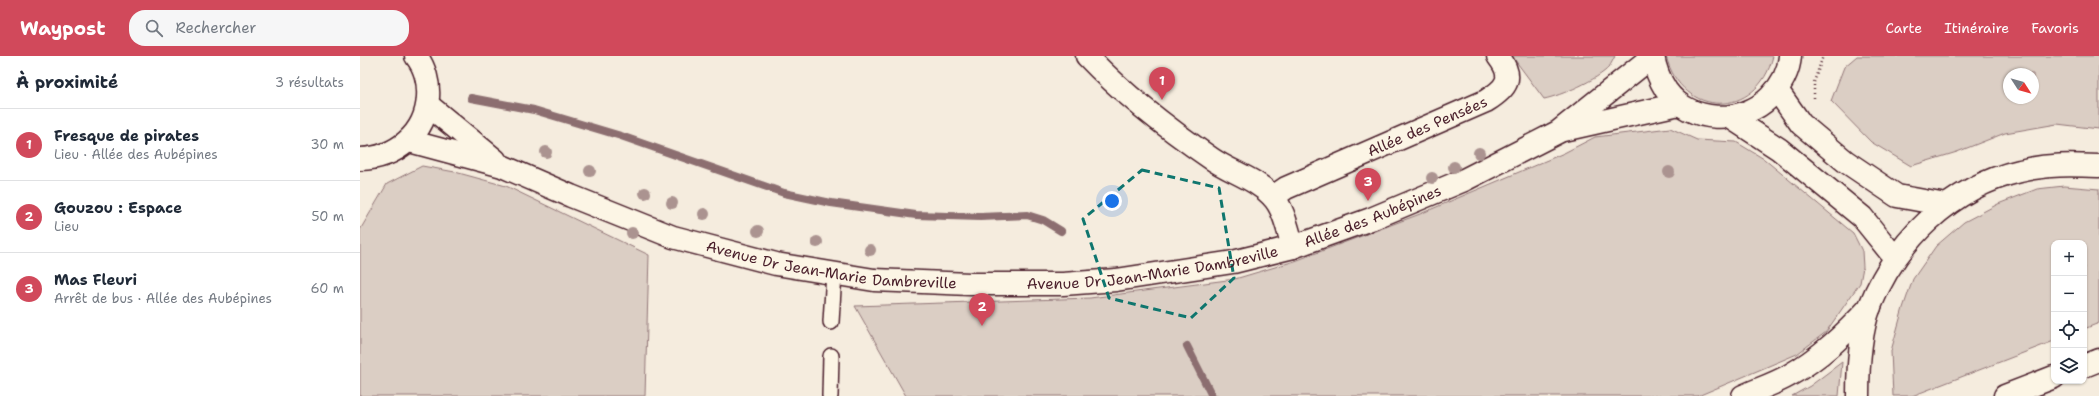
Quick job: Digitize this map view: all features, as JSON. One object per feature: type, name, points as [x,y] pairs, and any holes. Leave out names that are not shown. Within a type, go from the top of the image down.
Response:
[{"type":"street","points":[[360,159],[386,155],[409,140],[418,130],[428,105],[428,89],[426,74],[416,56]]},
{"type":"street","name":"Allée des Aubépines","points":[[1087,56],[1126,94],[1214,160],[1263,188],[1273,197],[1282,213],[1293,246],[1371,219],[1437,192],[1558,132],[1653,56]]},
{"type":"street","name":"Allée des Pensées","points":[[1273,197],[1286,188],[1499,94],[1506,83],[1508,75],[1498,56]]},
{"type":"street","points":[[1653,56],[1657,74],[1666,91],[1679,104],[1695,113],[1712,117],[1730,117],[1748,112],[1764,103],[1777,90],[1785,75],[1790,56]]},
{"type":"street","points":[[1777,90],[1801,124],[1845,161],[1897,196],[1946,205]]},
{"type":"street","name":"Allée des Aubépines","points":[[1558,132],[1679,104]]},
{"type":"street","name":"Avenue Dr Jean-Marie Dambreville","points":[[428,105],[502,166]]},
{"type":"street","points":[[1730,117],[1779,149],[1862,217],[1895,258]]},
{"type":"street","name":"Avenue Dr Jean-Marie Dambreville","points":[[409,140],[502,166],[570,196],[673,237],[776,264],[874,280],[963,284],[1063,284],[1116,280],[1173,273],[1233,262],[1293,246]]},
{"type":"street","points":[[1858,394],[1858,363],[1870,307],[1895,258],[1918,229],[1946,205],[1982,185],[2020,171],[2060,164],[2099,166]]},
{"type":"street","points":[[1743,396],[1788,376],[1826,351],[1841,338],[1870,307]]},
{"type":"street","points":[[2087,365],[2099,360]]},
{"type":"street","points":[[2005,396],[2051,378]]},
{"type":"lane","points":[[831,322],[834,273]]},
{"type":"lane","points":[[830,396],[831,356]]},
{"type":"path","points":[[1801,124],[1815,107],[1814,82],[1823,56]]},
{"type":"highlighted area","points":[[1142,170],[1219,188],[1234,278],[1191,318],[1109,298],[1083,219]]},
{"type":"shaded area","points":[[1512,56],[1615,56],[1609,67],[1597,77],[1569,91],[1544,99]]},
{"type":"shaded area","points":[[1666,56],[1773,56],[1765,77],[1752,91],[1737,100],[1720,103],[1703,100],[1687,91],[1675,77]]},
{"type":"shaded area","points":[[1857,56],[2099,56],[2099,129],[2057,124],[2005,133],[1957,152],[1911,166],[1871,142],[1831,101],[1844,67]]},
{"type":"shaded area","points":[[1670,128],[1697,140],[1736,142],[1764,159],[1853,233],[1862,251],[1863,267],[1860,283],[1826,332],[1797,354],[1698,396],[906,396],[855,306],[1090,298],[1235,279],[1295,261],[1420,214],[1564,153],[1595,137]]},
{"type":"shaded area","points":[[422,166],[455,172],[506,186],[649,255],[645,396],[360,396],[360,230],[387,184]]},
{"type":"shaded area","points":[[2064,186],[2099,189],[2099,323],[2087,328],[2087,240],[2051,240],[2051,342],[1912,396],[1893,396],[1891,351],[1913,279],[1936,246],[1964,222],[1998,204],[2037,189]]},
{"type":"shaded area","points":[[1842,362],[1839,396],[1792,396],[1810,386]]},
{"type":"waterway","points":[[471,98],[534,110],[621,136],[784,193],[831,203],[916,215],[980,217],[1027,215],[1043,220],[1061,231]]},
{"type":"waterway","points":[[1187,346],[1212,396]]},
{"type":"place","name":"Fresque de pirates","points":[[1162,100]]},
{"type":"place","name":"Mas Fleuri","points":[[1368,201]]},
{"type":"place","name":"Gouzou : Espace","points":[[982,326]]}]
